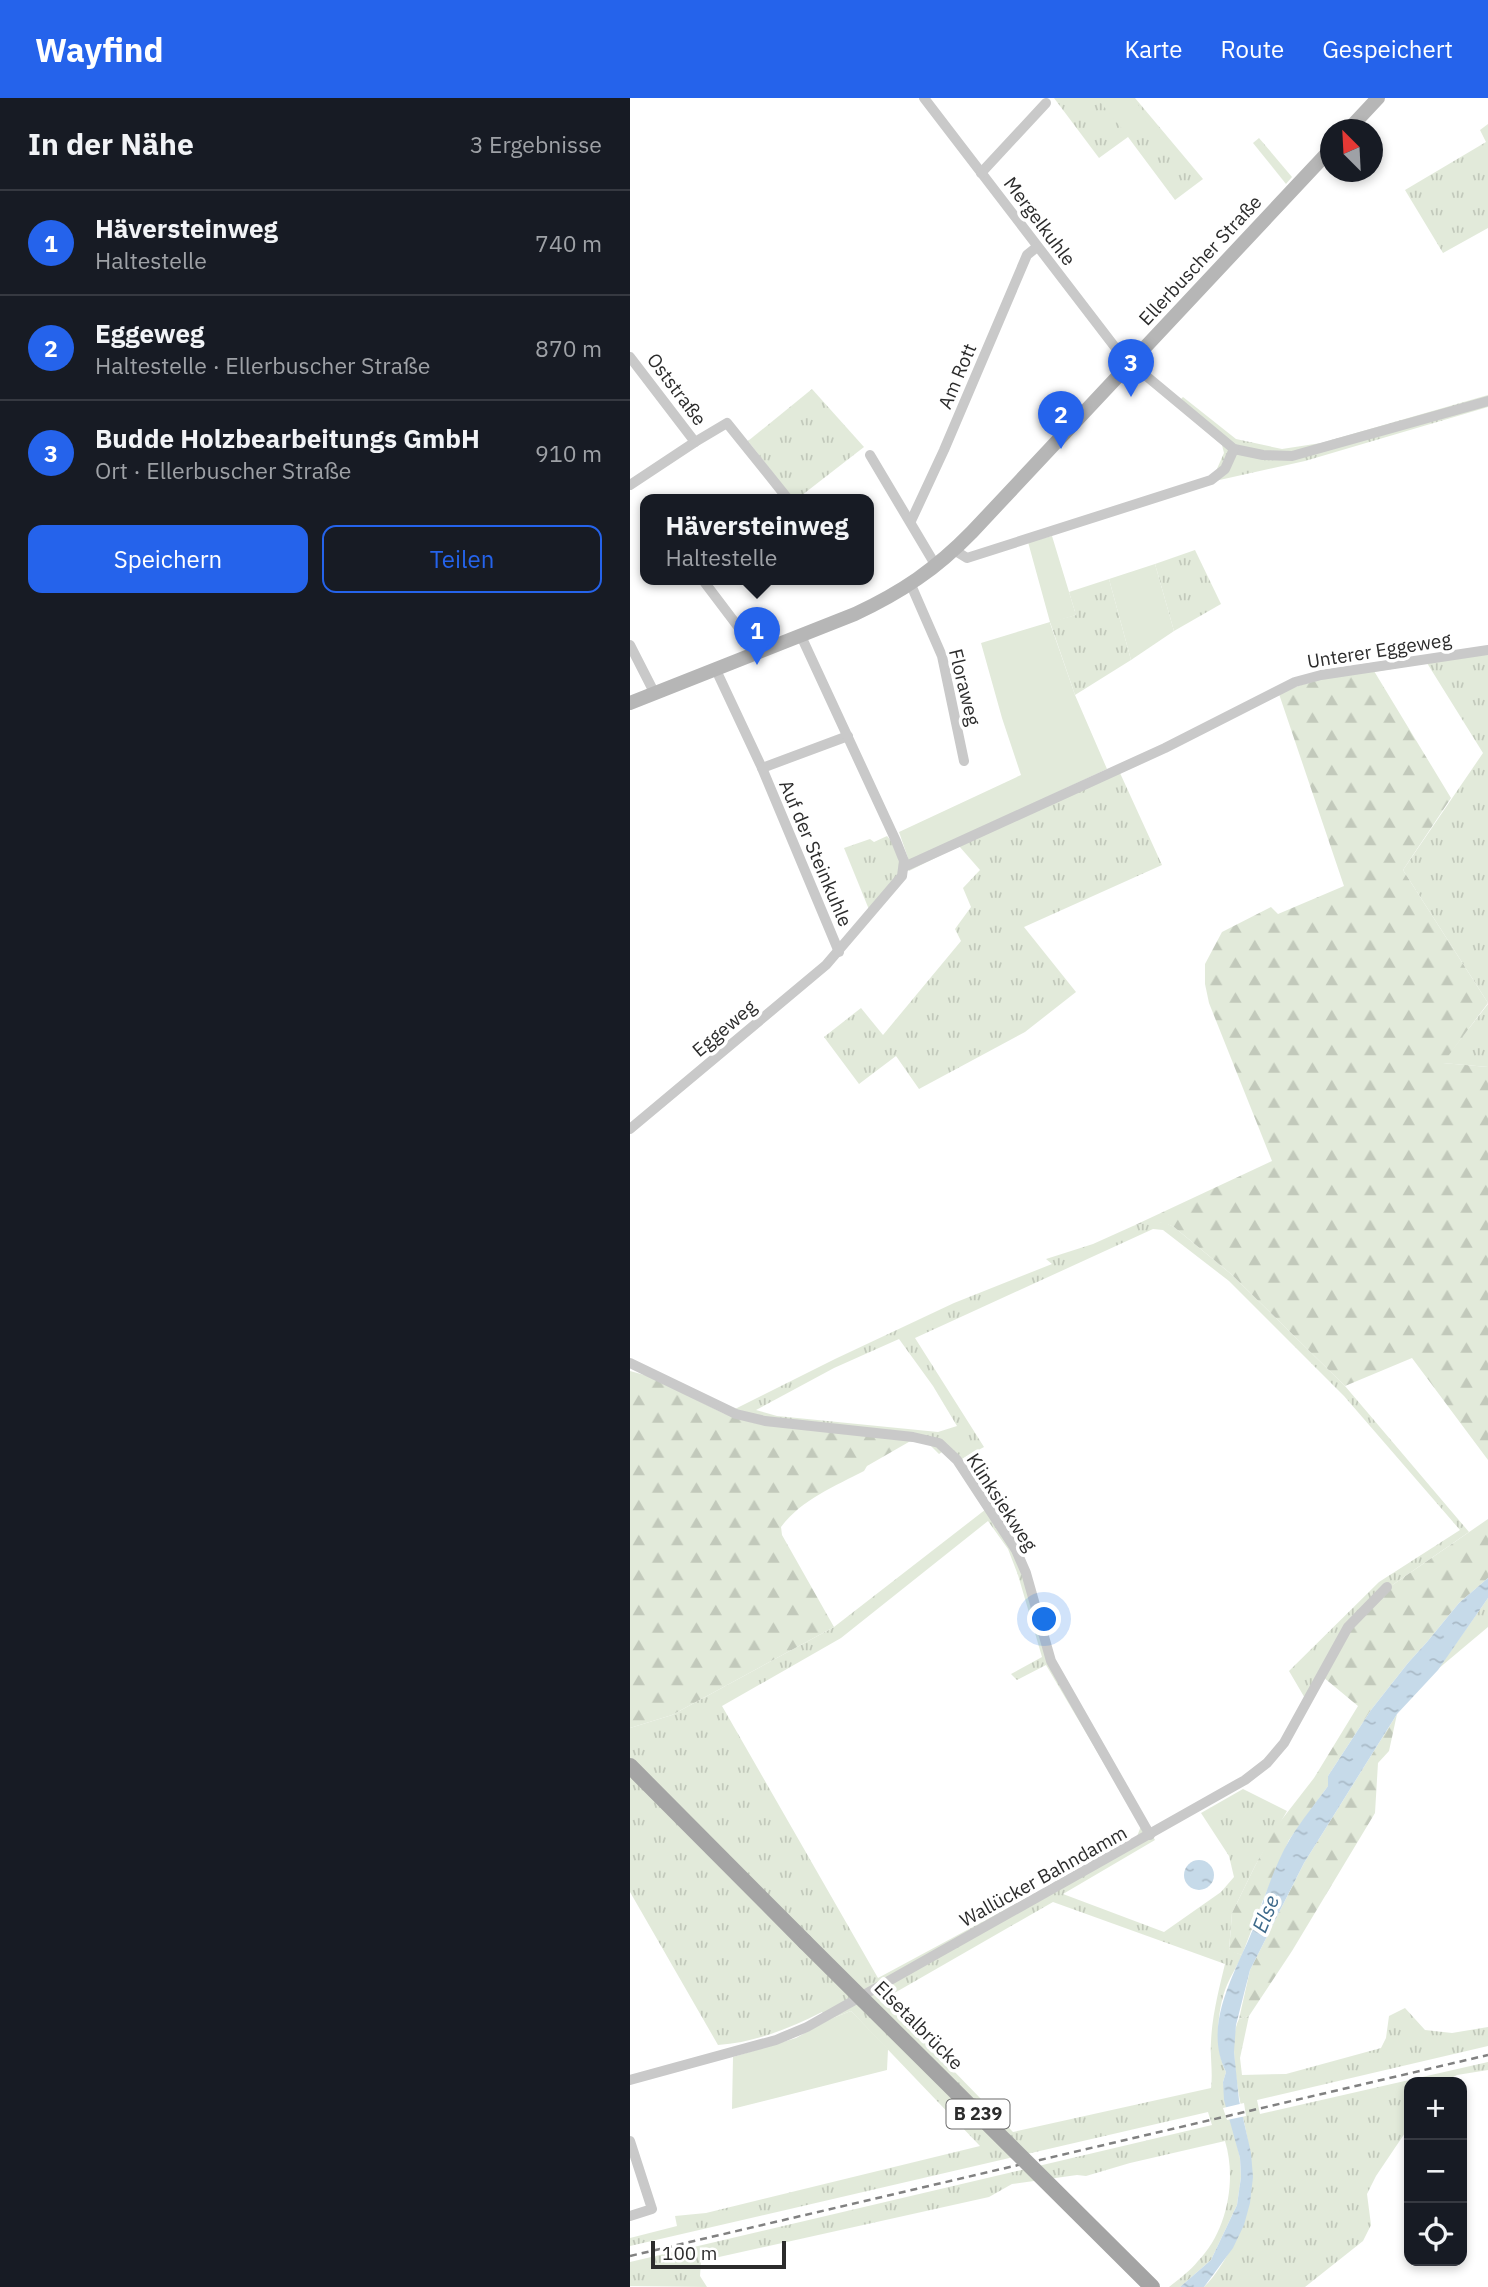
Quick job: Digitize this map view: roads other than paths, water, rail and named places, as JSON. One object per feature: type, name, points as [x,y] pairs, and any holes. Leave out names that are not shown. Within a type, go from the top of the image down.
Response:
[{"type":"main road","points":[[1358,119],[1378,98]]},
{"type":"main road","name":"Ellerbuscher Straße","points":[[630,703],[855,614],[911,585],[936,566],[1320,161]]},
{"type":"main road","name":"Elsetalbrücke","points":[[630,1766],[1152,2287]]},
{"type":"street","name":"Mergelkuhle","points":[[924,98],[1121,355],[1131,362]]},
{"type":"street","points":[[981,173],[1045,103]]},
{"type":"street","name":"Am Rott","points":[[911,522],[1027,255],[1037,247]]},
{"type":"street","name":"Oststraße","points":[[630,357],[695,442]]},
{"type":"street","points":[[1131,362],[1234,449],[1263,455],[1292,456],[1488,401]]},
{"type":"street","name":"Oststraße","points":[[630,485],[727,423],[784,494]]},
{"type":"street","points":[[954,550],[967,558],[1212,480],[1225,469],[1234,449]]},
{"type":"street","points":[[870,455],[936,566]]},
{"type":"street","points":[[707,585],[758,653]]},
{"type":"street","name":"Floraweg","points":[[911,585],[942,656],[964,761]]},
{"type":"street","points":[[801,636],[896,841],[904,867]]},
{"type":"street","points":[[630,645],[655,694]]},
{"type":"street","name":"Unterer Eggeweg","points":[[904,867],[1165,748],[1295,682],[1321,675],[1488,650]]},
{"type":"street","name":"Auf der Steinkuhle","points":[[716,670],[762,768],[839,952],[900,879],[904,867]]},
{"type":"street","name":"Auf der Steinkuhle","points":[[762,768],[848,736]]},
{"type":"street","name":"Eggeweg","points":[[630,1129],[839,952]]},
{"type":"street","name":"Klinksiekweg","points":[[630,1363],[736,1414],[765,1422],[913,1437],[939,1443],[957,1460],[1016,1550],[1026,1573],[1051,1661],[1150,1835]]},
{"type":"street","name":"Wallücker Bahndamm","points":[[630,2080],[776,2040],[807,2027],[1245,1780],[1267,1763],[1284,1743],[1348,1627],[1387,1587]]},
{"type":"street","points":[[630,2141],[652,2209],[630,2216]]},
{"type":"water","name":"Else","points":[[1488,1578],[1488,1598],[1438,1670],[1397,1714],[1304,1863],[1250,1970],[1236,2025],[1234,2052],[1239,2100],[1251,2153],[1253,2177],[1250,2203],[1244,2225],[1233,2248],[1204,2287],[1180,2287],[1211,2260],[1237,2205],[1241,2177],[1240,2158],[1224,2100],[1223,2082],[1226,2072],[1219,2053],[1220,2016],[1225,1996],[1275,1869],[1290,1839],[1328,1786],[1328,1776],[1371,1710],[1459,1603]]},
{"type":"water","points":[[1199,1860],[1210,1864],[1214,1875],[1210,1886],[1199,1890],[1188,1886],[1184,1875],[1188,1864]]},
{"type":"railway","points":[[630,2256],[1488,2055]]},
{"type":"place","name":"Budde Holzbearbeitungs GmbH","points":[[1131,397]]},
{"type":"place","name":"Eggeweg","points":[[1061,449]]},
{"type":"place","name":"Häversteinweg","points":[[757,665]]}]
